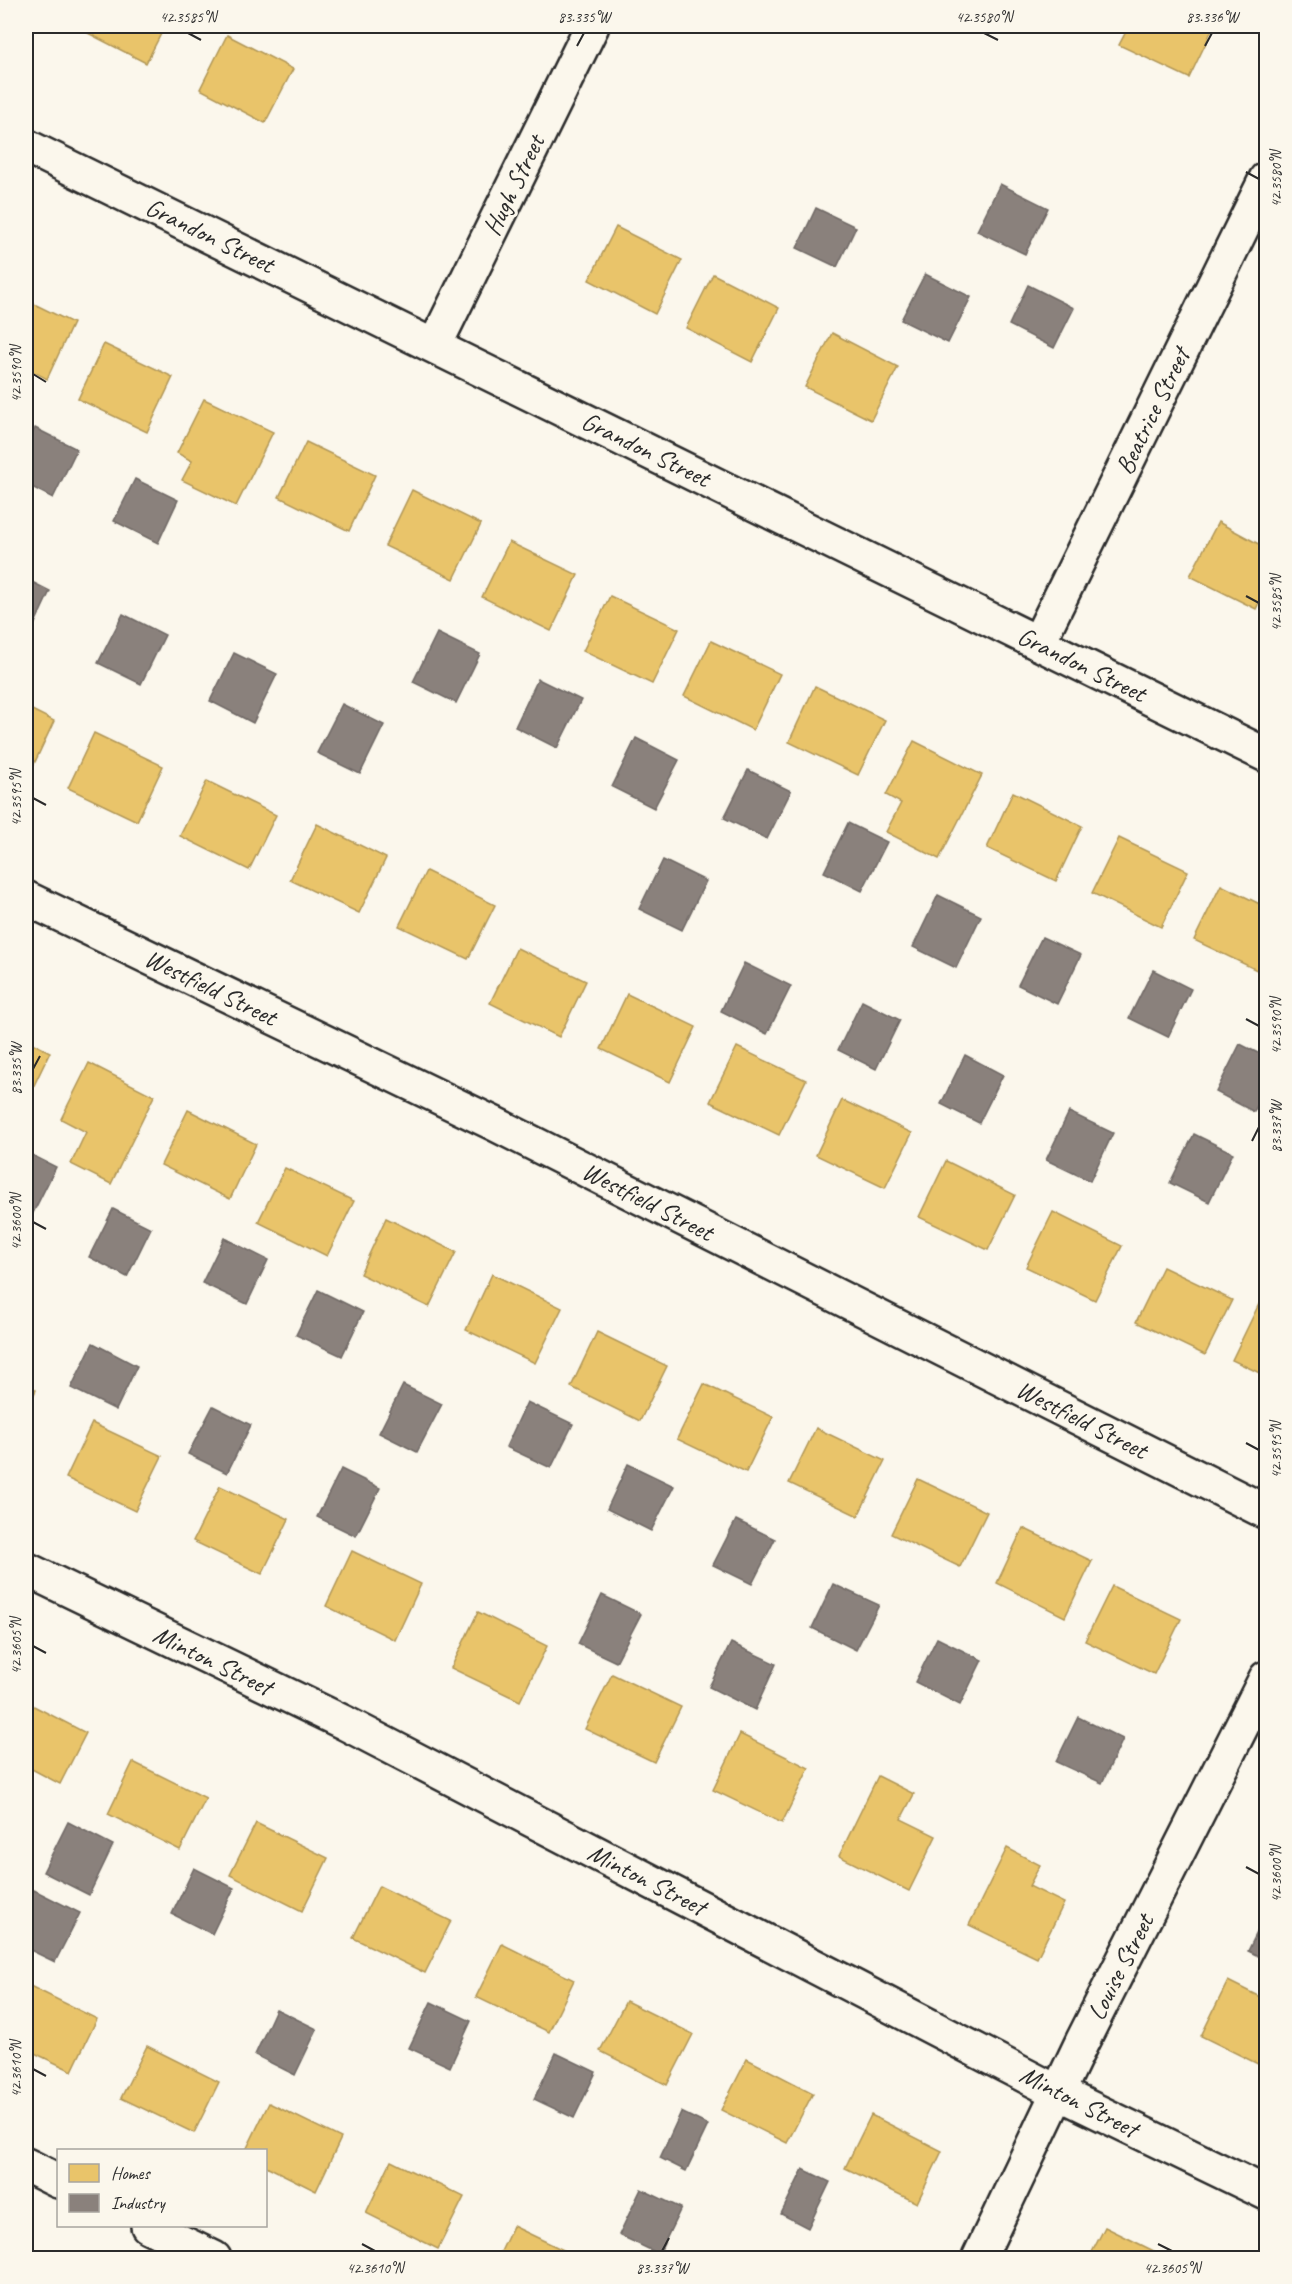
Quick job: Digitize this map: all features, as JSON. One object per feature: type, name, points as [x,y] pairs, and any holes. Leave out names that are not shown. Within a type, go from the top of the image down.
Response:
[{"type":"street","name":"Hugh Street","points":[[435,345],[592,26]]},
{"type":"street","name":"Grandon Street","points":[[26,146],[1266,755]]},
{"type":"street","name":"Beatrice Street","points":[[1038,643],[1266,179]]},
{"type":"street","name":"Westfield Street","points":[[26,898],[495,1124],[1266,1512]]},
{"type":"street","name":"Minton Street","points":[[26,1569],[345,1723],[1059,2093],[1266,2193]]},
{"type":"street","name":"Louise Street","points":[[979,2259],[1266,1678]]},
{"type":"street","points":[[26,2166],[57,2181]]},
{"type":"street","points":[[150,2227],[213,2259]]},
{"type":"building: Homes","points":[[82,26],[165,26],[146,63],[80,29]]},
{"type":"building: Homes","points":[[1129,26],[1214,26],[1189,78],[1119,45]]},
{"type":"building: Homes","points":[[227,35],[293,69],[265,123],[200,89]]},
{"type":"building: Homes","points":[[616,227],[682,260],[655,314],[589,280]]},
{"type":"building: Homes","points":[[713,274],[779,308],[752,362],[686,328]]},
{"type":"building: Homes","points":[[26,300],[73,323],[47,379],[26,368]]},
{"type":"building: Homes","points":[[832,333],[898,367],[871,420],[805,387]]},
{"type":"building: Homes","points":[[104,344],[173,377],[147,432],[78,399]]},
{"type":"building: Homes","points":[[204,399],[273,432],[236,506],[182,480],[192,461],[177,453]]},
{"type":"building: Homes","points":[[306,442],[375,475],[349,531],[279,497]]},
{"type":"building: Homes","points":[[412,490],[481,524],[454,579],[385,546]]},
{"type":"building: Homes","points":[[1218,522],[1266,548],[1266,589],[1256,609],[1190,576]]},
{"type":"building: Homes","points":[[509,542],[578,575],[551,631],[482,597]]},
{"type":"building: Homes","points":[[610,596],[679,629],[652,684],[583,651]]},
{"type":"building: Homes","points":[[711,641],[780,674],[753,730],[684,696]]},
{"type":"building: Homes","points":[[815,686],[885,720],[858,775],[789,742]]},
{"type":"building: Homes","points":[[26,707],[54,721],[28,777],[26,776]]},
{"type":"building: Homes","points":[[94,733],[163,766],[137,821],[68,788]]},
{"type":"building: Homes","points":[[914,741],[982,775],[939,859],[886,832],[901,803],[886,795]]},
{"type":"building: Homes","points":[[207,781],[276,815],[249,870],[180,836]]},
{"type":"building: Homes","points":[[1013,792],[1082,826],[1056,881],[987,848]]},
{"type":"building: Homes","points":[[317,824],[386,858],[359,913],[290,880]]},
{"type":"building: Homes","points":[[1119,838],[1188,871],[1161,927],[1092,893]]},
{"type":"building: Homes","points":[[426,871],[495,905],[468,959],[399,926]]},
{"type":"building: Homes","points":[[1221,885],[1266,907],[1266,966],[1263,973],[1194,940]]},
{"type":"building: Homes","points":[[517,948],[586,981],[559,1037],[490,1003]]},
{"type":"building: Homes","points":[[627,994],[696,1027],[670,1082],[601,1049]]},
{"type":"building: Homes","points":[[26,1040],[50,1052],[26,1102]]},
{"type":"building: Homes","points":[[737,1047],[806,1080],[779,1135],[710,1102]]},
{"type":"building: Homes","points":[[89,1063],[154,1096],[111,1184],[71,1164],[86,1132],[61,1119]]},
{"type":"building: Homes","points":[[842,1100],[912,1133],[885,1188],[816,1155]]},
{"type":"building: Homes","points":[[188,1110],[256,1144],[230,1199],[161,1165]]},
{"type":"building: Homes","points":[[946,1161],[1015,1195],[988,1250],[919,1217]]},
{"type":"building: Homes","points":[[285,1168],[354,1201],[327,1256],[258,1222]]},
{"type":"building: Homes","points":[[1053,1212],[1122,1246],[1095,1300],[1026,1267]]},
{"type":"building: Homes","points":[[386,1218],[456,1252],[429,1307],[360,1274]]},
{"type":"building: Homes","points":[[1163,1267],[1232,1300],[1205,1355],[1136,1322]]},
{"type":"building: Homes","points":[[492,1274],[562,1308],[535,1363],[466,1330]]},
{"type":"building: Homes","points":[[1259,1304],[1266,1308],[1266,1376],[1232,1360]]},
{"type":"building: Homes","points":[[597,1332],[667,1366],[640,1421],[571,1387]]},
{"type":"building: Homes","points":[[704,1384],[773,1417],[746,1472],[677,1439]]},
{"type":"building: Homes","points":[[26,1385],[36,1390],[26,1411]]},
{"type":"building: Homes","points":[[92,1423],[162,1456],[135,1511],[66,1478]]},
{"type":"building: Homes","points":[[816,1428],[885,1461],[858,1516],[789,1483]]},
{"type":"building: Homes","points":[[918,1479],[987,1512],[960,1567],[891,1534]]},
{"type":"building: Homes","points":[[220,1486],[289,1519],[262,1574],[193,1541]]},
{"type":"building: Homes","points":[[1023,1528],[1092,1561],[1065,1617],[997,1583]]},
{"type":"building: Homes","points":[[352,1551],[421,1584],[395,1640],[326,1606]]},
{"type":"building: Homes","points":[[1112,1586],[1181,1619],[1154,1674],[1085,1641]]},
{"type":"building: Homes","points":[[478,1612],[547,1646],[520,1701],[451,1668]]},
{"type":"building: Homes","points":[[612,1674],[681,1707],[654,1762],[585,1729]]},
{"type":"building: Homes","points":[[26,1702],[86,1733],[60,1784],[26,1766]]},
{"type":"building: Homes","points":[[740,1734],[809,1768],[782,1823],[713,1790]]},
{"type":"building: Homes","points":[[133,1762],[206,1798],[180,1850],[108,1814]]},
{"type":"building: Homes","points":[[878,1776],[914,1794],[901,1819],[936,1836],[909,1891],[839,1856]]},
{"type":"building: Homes","points":[[256,1823],[328,1858],[302,1911],[230,1875]]},
{"type":"building: Homes","points":[[1007,1848],[1040,1865],[1029,1886],[1064,1903],[1037,1958],[969,1925]]},
{"type":"building: Homes","points":[[379,1886],[451,1921],[425,1973],[353,1938]]},
{"type":"building: Homes","points":[[502,1944],[574,1980],[549,2032],[476,1997]]},
{"type":"building: Homes","points":[[1228,1981],[1266,2000],[1266,2068],[1201,2036]]},
{"type":"building: Homes","points":[[26,1984],[97,2019],[72,2071],[26,2049]]},
{"type":"building: Homes","points":[[626,2001],[693,2034],[667,2085],[600,2051]]},
{"type":"building: Homes","points":[[147,2046],[219,2082],[194,2133],[121,2098]]},
{"type":"building: Homes","points":[[747,2059],[813,2093],[787,2143],[721,2110]]},
{"type":"building: Homes","points":[[269,2103],[341,2138],[316,2191],[267,2166],[267,2149],[246,2149]]},
{"type":"building: Homes","points":[[871,2115],[942,2151],[917,2203],[845,2168]]},
{"type":"building: Homes","points":[[391,2161],[464,2197],[438,2249],[366,2213]]},
{"type":"building: Homes","points":[[513,2226],[580,2258],[498,2258]]},
{"type":"building: Homes","points":[[1105,2227],[1168,2258],[1089,2258]]},
{"type":"building: Industry","points":[[1000,184],[1048,208],[1025,254],[977,231]]},
{"type":"building: Industry","points":[[816,208],[856,227],[837,267],[797,248]]},
{"type":"building: Industry","points":[[925,274],[971,297],[948,343],[901,320]]},
{"type":"building: Industry","points":[[1028,285],[1074,308],[1054,348],[1009,325]]},
{"type":"building: Industry","points":[[35,428],[77,449],[53,498],[26,484],[26,446]]},
{"type":"building: Industry","points":[[135,479],[178,500],[158,543],[114,521]]},
{"type":"building: Industry","points":[[26,579],[50,591],[30,634],[26,632]]},
{"type":"building: Industry","points":[[123,614],[165,635],[141,684],[98,663]]},
{"type":"building: Industry","points":[[437,633],[480,654],[456,703],[413,682]]},
{"type":"building: Industry","points":[[234,653],[277,674],[253,723],[210,701]]},
{"type":"building: Industry","points":[[538,679],[581,700],[557,748],[515,727]]},
{"type":"building: Industry","points":[[342,704],[384,725],[360,774],[317,753]]},
{"type":"building: Industry","points":[[636,738],[679,760],[654,808],[612,787]]},
{"type":"building: Industry","points":[[748,770],[791,791],[767,839],[724,818]]},
{"type":"building: Industry","points":[[848,823],[887,842],[862,891],[824,872]]},
{"type":"building: Industry","points":[[663,860],[706,881],[682,930],[639,909]]},
{"type":"building: Industry","points":[[938,895],[981,916],[956,968],[913,947]]},
{"type":"building: Industry","points":[[1042,937],[1081,955],[1057,1004],[1018,985]]},
{"type":"building: Industry","points":[[744,963],[791,986],[767,1034],[721,1011]]},
{"type":"building: Industry","points":[[1153,970],[1191,989],[1168,1037],[1129,1018]]},
{"type":"building: Industry","points":[[862,1001],[900,1020],[876,1069],[838,1050]]},
{"type":"building: Industry","points":[[1240,1044],[1266,1057],[1266,1087],[1254,1112],[1216,1092]]},
{"type":"building: Industry","points":[[965,1055],[1003,1075],[979,1123],[941,1104]]},
{"type":"building: Industry","points":[[1069,1112],[1113,1133],[1090,1181],[1046,1160]]},
{"type":"building: Industry","points":[[1194,1134],[1233,1153],[1209,1202],[1170,1183]]},
{"type":"building: Industry","points":[[26,1152],[56,1167],[32,1215],[26,1212]]},
{"type":"building: Industry","points":[[113,1209],[151,1228],[127,1277],[89,1257]]},
{"type":"building: Industry","points":[[224,1238],[268,1260],[247,1304],[202,1283]]},
{"type":"building: Industry","points":[[318,1290],[363,1312],[342,1356],[296,1335]]},
{"type":"building: Industry","points":[[93,1343],[137,1366],[116,1410],[71,1388]]},
{"type":"building: Industry","points":[[403,1385],[442,1404],[417,1452],[379,1433]]},
{"type":"building: Industry","points":[[527,1402],[573,1424],[551,1468],[506,1447]]},
{"type":"building: Industry","points":[[213,1406],[251,1425],[227,1473],[188,1454]]},
{"type":"building: Industry","points":[[628,1464],[674,1486],[651,1531],[607,1509]]},
{"type":"building: Industry","points":[[341,1469],[380,1488],[356,1536],[317,1517]]},
{"type":"building: Industry","points":[[736,1520],[775,1539],[752,1584],[713,1565]]},
{"type":"building: Industry","points":[[833,1584],[879,1605],[856,1650],[812,1628]]},
{"type":"building: Industry","points":[[602,1595],[641,1614],[616,1662],[578,1644]]},
{"type":"building: Industry","points":[[937,1638],[982,1660],[960,1705],[915,1682]]},
{"type":"building: Industry","points":[[731,1643],[776,1664],[755,1710],[709,1687]]},
{"type":"building: Industry","points":[[1078,1717],[1123,1739],[1102,1783],[1056,1762]]},
{"type":"building: Industry","points":[[68,1822],[113,1845],[89,1895],[43,1872]]},
{"type":"building: Industry","points":[[194,1868],[234,1888],[212,1934],[172,1914]]},
{"type":"building: Industry","points":[[34,1890],[80,1913],[55,1962],[26,1948],[26,1907]]},
{"type":"building: Industry","points":[[1266,1914],[1266,1960],[1248,1951]]},
{"type":"building: Industry","points":[[431,2002],[471,2021],[450,2067],[409,2048]]},
{"type":"building: Industry","points":[[276,2009],[317,2029],[295,2075],[255,2055]]},
{"type":"building: Industry","points":[[556,2053],[596,2072],[574,2118],[534,2099]]},
{"type":"building: Industry","points":[[681,2112],[708,2125],[686,2171],[660,2158]]},
{"type":"building: Industry","points":[[803,2169],[830,2182],[808,2228],[781,2214]]},
{"type":"building: Industry","points":[[641,2189],[681,2208],[659,2254],[619,2235]]}]
